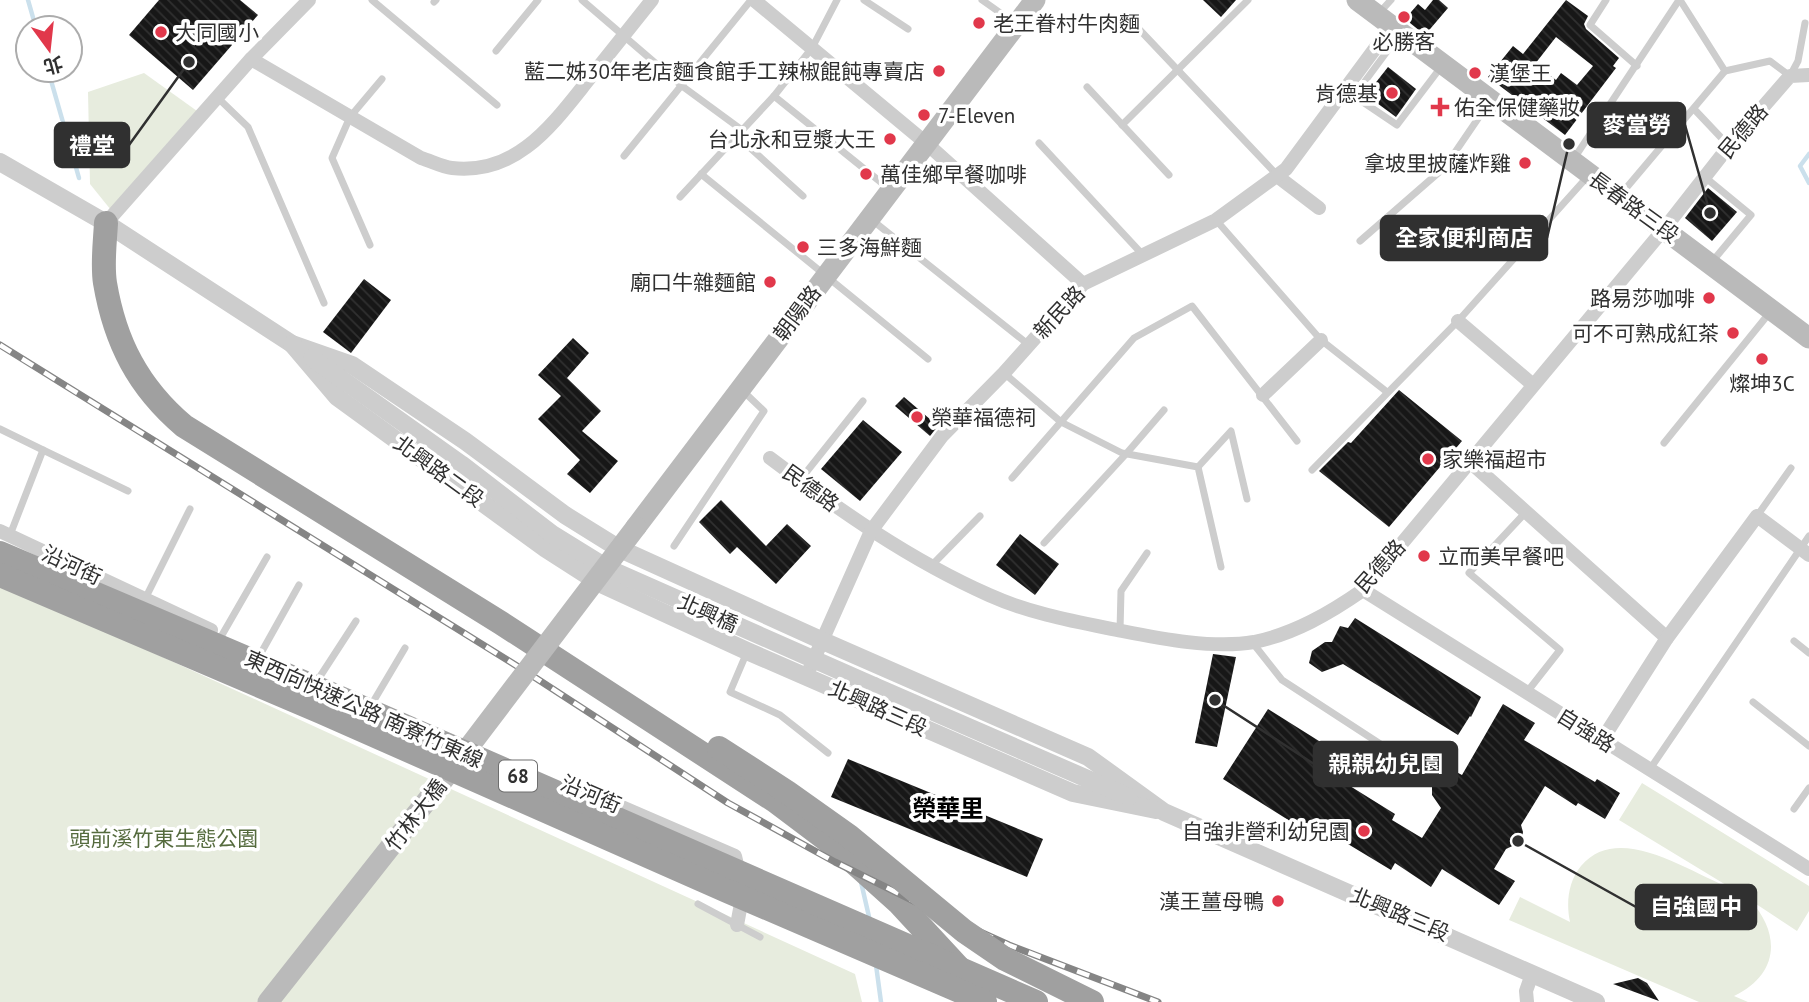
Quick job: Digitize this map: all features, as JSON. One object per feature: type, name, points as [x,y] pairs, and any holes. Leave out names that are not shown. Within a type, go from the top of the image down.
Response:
[{"type":"highway","points":[[106,223],[104,281],[116,326],[129,359],[144,386],[162,407],[184,426],[787,792],[849,836],[964,931],[1005,959],[1092,1002]]},
{"type":"highway","name":"東西向快速公路 南寮竹東線","points":[[3,540],[329,693],[1036,1002]]},
{"type":"highway","name":"東西向快速公路 南寮竹東線","points":[[0,575],[985,1002]]},
{"type":"highway","points":[[504,619],[775,801],[840,850],[899,904],[949,959],[997,1002]]},
{"type":"main road","name":"朝陽路","points":[[561,626],[603,575],[636,527],[1035,0]]},
{"type":"main road","name":"長春路三段","points":[[1357,0],[1390,19],[1443,65],[1809,338]]},
{"type":"main road","name":"竹林大橋","points":[[268,1002],[561,626]]},
{"type":"street","points":[[106,223],[251,59],[309,0]]},
{"type":"street","points":[[251,59],[421,158],[449,168],[475,169],[503,160],[529,147],[554,123],[652,0]]},
{"type":"street","points":[[753,0],[926,143],[1083,284]]},
{"type":"street","name":"新民路","points":[[807,677],[871,531],[942,436],[1004,373],[1083,284],[1216,220],[1286,169],[1390,19]]},
{"type":"street","points":[[1790,76],[1809,75]]},
{"type":"street","name":"民德路","points":[[770,458],[871,531],[930,567],[992,596],[1068,620],[1120,631],[1203,643],[1252,642],[1290,631],[1331,612],[1363,590],[1532,384],[1664,229],[1729,146],[1790,76]]},
{"type":"street","name":"北興路二段","points":[[0,162],[106,223],[292,344],[352,365],[465,441],[565,515],[618,548]]},
{"type":"street","points":[[1277,176],[1319,208]]},
{"type":"street","points":[[1458,321],[1532,384]]},
{"type":"street","points":[[1264,395],[1321,340]]},
{"type":"street","name":"北興路二段","points":[[292,344],[337,397],[546,549],[603,575]]},
{"type":"street","name":"北興橋","points":[[292,344],[461,464],[603,575],[874,686],[1164,811]]},
{"type":"street","points":[[1469,461],[1667,638]]},
{"type":"street","points":[[1602,740],[1667,638],[1757,516],[1804,552]]},
{"type":"street","name":"沿河街","points":[[3,540],[145,599],[373,702],[735,856],[744,891],[737,925]]},
{"type":"street","name":"北興路三段","points":[[618,548],[823,642],[1088,757],[1164,811],[1596,1002]]},
{"type":"street","name":"北興路三段","points":[[603,575],[747,652],[1073,793],[1164,811]]},
{"type":"street","name":"自強路","points":[[1363,590],[1809,869]]},
{"type":"street","points":[[1527,1002],[1526,990],[1532,974]]},
{"type":"lane","points":[[372,0],[497,105]]},
{"type":"lane","points":[[496,51],[538,0]]},
{"type":"lane","points":[[582,0],[740,133],[803,196]]},
{"type":"lane","points":[[624,156],[753,0]]},
{"type":"lane","points":[[680,197],[774,96],[812,48],[837,0]]},
{"type":"lane","points":[[864,0],[908,29]]},
{"type":"lane","points":[[982,0],[1016,24]]},
{"type":"lane","points":[[1122,125],[1248,0]]},
{"type":"lane","points":[[1606,0],[1590,25],[1637,66]]},
{"type":"lane","points":[[1312,470],[1458,321],[1581,168],[1637,66],[1679,0],[1725,71]]},
{"type":"lane","points":[[1390,19],[1354,96],[1397,125],[1443,65]]},
{"type":"lane","points":[[1619,196],[1725,71],[1770,61],[1790,76],[1798,61],[1805,23]]},
{"type":"lane","points":[[1137,27],[1277,176]]},
{"type":"lane","points":[[370,245],[332,158],[350,117],[382,79]]},
{"type":"lane","points":[[1087,87],[1169,175]]},
{"type":"lane","points":[[774,96],[890,190]]},
{"type":"lane","points":[[218,98],[248,127],[324,303]]},
{"type":"lane","points":[[1360,241],[1446,167],[1490,100]]},
{"type":"lane","points":[[1694,109],[1729,146]]},
{"type":"lane","points":[[1039,143],[1142,254]]},
{"type":"lane","points":[[701,174],[928,359]]},
{"type":"lane","points":[[1706,178],[1751,215],[1710,264]]},
{"type":"lane","points":[[869,217],[1029,345]]},
{"type":"lane","points":[[1216,220],[1321,340],[1387,392]]},
{"type":"lane","points":[[1012,478],[1134,338],[1192,306],[1264,395],[1297,441]]},
{"type":"lane","points":[[1664,443],[1772,310]]},
{"type":"lane","points":[[1004,373],[1061,422],[1126,454],[1198,467]]},
{"type":"lane","points":[[674,546],[764,411],[741,389]]},
{"type":"lane","points":[[800,480],[863,401]]},
{"type":"lane","points":[[1044,543],[1164,410]]},
{"type":"lane","points":[[0,429],[128,491]]},
{"type":"lane","points":[[1198,467],[1231,431],[1247,499]]},
{"type":"lane","points":[[3,540],[43,450]]},
{"type":"lane","points":[[1198,467],[1221,567]]},
{"type":"lane","points":[[1757,516],[1791,468]]},
{"type":"lane","points":[[145,599],[190,509]]},
{"type":"lane","points":[[1527,512],[1468,573],[1560,650],[1527,692]]},
{"type":"lane","points":[[930,567],[980,516]]},
{"type":"lane","points":[[1650,770],[1804,552],[1809,536]]},
{"type":"lane","points":[[1120,631],[1121,591],[1147,553]]},
{"type":"lane","points":[[222,635],[267,557]]},
{"type":"lane","points":[[261,653],[299,585]]},
{"type":"lane","points":[[319,678],[356,621]]},
{"type":"lane","points":[[1794,641],[1809,653]]},
{"type":"lane","points":[[1252,642],[1282,680],[1411,764]]},
{"type":"lane","points":[[373,702],[405,648]]},
{"type":"lane","points":[[747,652],[730,691],[779,715],[828,753]]},
{"type":"lane","points":[[1753,702],[1809,746]]},
{"type":"lane","points":[[1794,809],[1809,788]]},
{"type":"lane","points":[[698,904],[760,937]]},
{"type":"green space","points":[[144,73],[197,111],[115,215],[90,184],[88,92]]},
{"type":"green space","name":"頭前溪竹東生態公園","points":[[0,577],[73,616],[855,974],[862,1002],[0,1002]]},
{"type":"green space","points":[[1642,783],[1809,886],[1809,911],[1797,931],[1750,900],[1760,913],[1771,940],[1767,966],[1760,977],[1734,996],[1748,1002],[1699,1002],[1509,920],[1520,897],[1570,922],[1569,893],[1577,872],[1597,853],[1615,848],[1634,849],[1654,855],[1731,888],[1619,820]]},
{"type":"building","points":[[159,0],[240,0],[258,15],[193,90],[129,35]]},
{"type":"building","points":[[1203,0],[1236,0],[1221,17]]},
{"type":"building","points":[[1433,0],[1439,0],[1448,8],[1425,35],[1405,19],[1418,4],[1425,10]]},
{"type":"building","points":[[1566,0],[1588,16],[1584,24],[1586,29],[1619,58],[1613,66],[1616,68],[1565,135],[1488,77],[1513,46],[1523,54]],"holes":[[[1556,37],[1593,66],[1577,85],[1561,73],[1556,80],[1535,64]]]},
{"type":"building","name":"肯德基","points":[[1388,67],[1416,89],[1396,117],[1366,95]]},
{"type":"building","points":[[1708,188],[1737,212],[1712,241],[1685,218]]},
{"type":"building","points":[[364,279],[391,300],[351,353],[323,332]]},
{"type":"building","points":[[573,338],[589,353],[567,378],[601,411],[582,431],[618,461],[590,493],[567,474],[580,460],[538,419],[561,396],[538,375]]},
{"type":"building","points":[[1399,390],[1462,441],[1389,527],[1319,471],[1348,442],[1351,443]]},
{"type":"building","name":"榮華福德祠","points":[[904,397],[938,426],[930,436],[895,406]]},
{"type":"building","points":[[863,420],[902,452],[860,501],[821,469]]},
{"type":"building","points":[[721,500],[766,546],[787,524],[811,546],[776,584],[737,547],[730,554],[699,522]]},
{"type":"building","points":[[1020,534],[1059,564],[1035,595],[996,565]]},
{"type":"building","points":[[1355,618],[1481,697],[1458,735],[1343,664],[1322,672],[1309,663],[1312,651],[1325,642],[1332,642],[1340,626],[1348,628]]},
{"type":"building","points":[[1213,654],[1236,657],[1217,747],[1195,743]]},
{"type":"building","points":[[1503,704],[1535,723],[1524,740],[1595,782],[1597,779],[1620,793],[1605,819],[1578,803],[1576,806],[1545,786],[1521,825],[1521,842],[1506,849],[1494,869],[1515,881],[1499,905],[1442,869],[1431,887],[1395,863],[1391,870],[1323,829],[1317,838],[1223,779],[1268,709],[1362,768],[1350,786],[1395,814],[1392,820],[1422,838],[1441,808],[1432,795],[1432,779],[1445,766],[1462,775]]},
{"type":"building","points":[[848,759],[1043,839],[1027,877],[831,797]]},
{"type":"building","points":[[1638,978],[1647,983],[1659,1001],[1613,984]]},
{"type":"waterway","points":[[28,0],[32,14]]},
{"type":"waterway","points":[[52,84],[79,178]]},
{"type":"waterway","points":[[1809,154],[1800,166],[1809,183]]},
{"type":"waterway","points":[[861,882],[870,921]]},
{"type":"waterway","points":[[876,965],[881,1002]]},
{"type":"railway","points":[[0,345],[525,671],[728,803],[835,862],[936,912],[1009,945],[1158,1002]]},
{"type":"place","name":"必勝客","points":[[1404,17]]},
{"type":"place","name":"老王眷村牛肉麵","points":[[979,23]]},
{"type":"place","name":"大同國小","points":[[161,32]]},
{"type":"place","name":"禮堂","points":[[189,62]]},
{"type":"place","name":"藍二姊30年老店麵食館手工辣椒餛飩專賣店","points":[[939,71]]},
{"type":"place","name":"漢堡王","points":[[1475,73]]},
{"type":"place","name":"肯德基","points":[[1392,93]]},
{"type":"place","name":"佑全保健藥妝","points":[[1440,107]]},
{"type":"place","name":"7-Eleven","points":[[924,115]]},
{"type":"place","name":"台北永和豆漿大王","points":[[890,139]]},
{"type":"place","name":"全家便利商店","points":[[1569,144]]},
{"type":"place","name":"拿坡里披薩炸雞","points":[[1525,163]]},
{"type":"place","name":"萬佳鄉早餐咖啡","points":[[866,174]]},
{"type":"place","name":"麥當勞","points":[[1710,213]]},
{"type":"place","name":"三多海鮮麵","points":[[803,247]]},
{"type":"place","name":"廟口牛雜麵館","points":[[770,282]]},
{"type":"place","name":"路易莎咖啡","points":[[1709,298]]},
{"type":"place","name":"可不可熟成紅茶","points":[[1733,333]]},
{"type":"place","name":"燦坤3C","points":[[1762,359]]},
{"type":"place","name":"榮華福德祠","points":[[917,417]]},
{"type":"place","name":"家樂福超市","points":[[1428,459]]},
{"type":"place","name":"立而美早餐吧","points":[[1424,556]]},
{"type":"place","name":"親親幼兒園","points":[[1215,700]]},
{"type":"place","name":"自強非營利幼兒園","points":[[1364,831]]},
{"type":"place","name":"自強國中","points":[[1518,841]]},
{"type":"place","name":"漢王薑母鴨","points":[[1278,901]]},
{"type":"district","name":"榮華里","points":[[948,808]]}]
